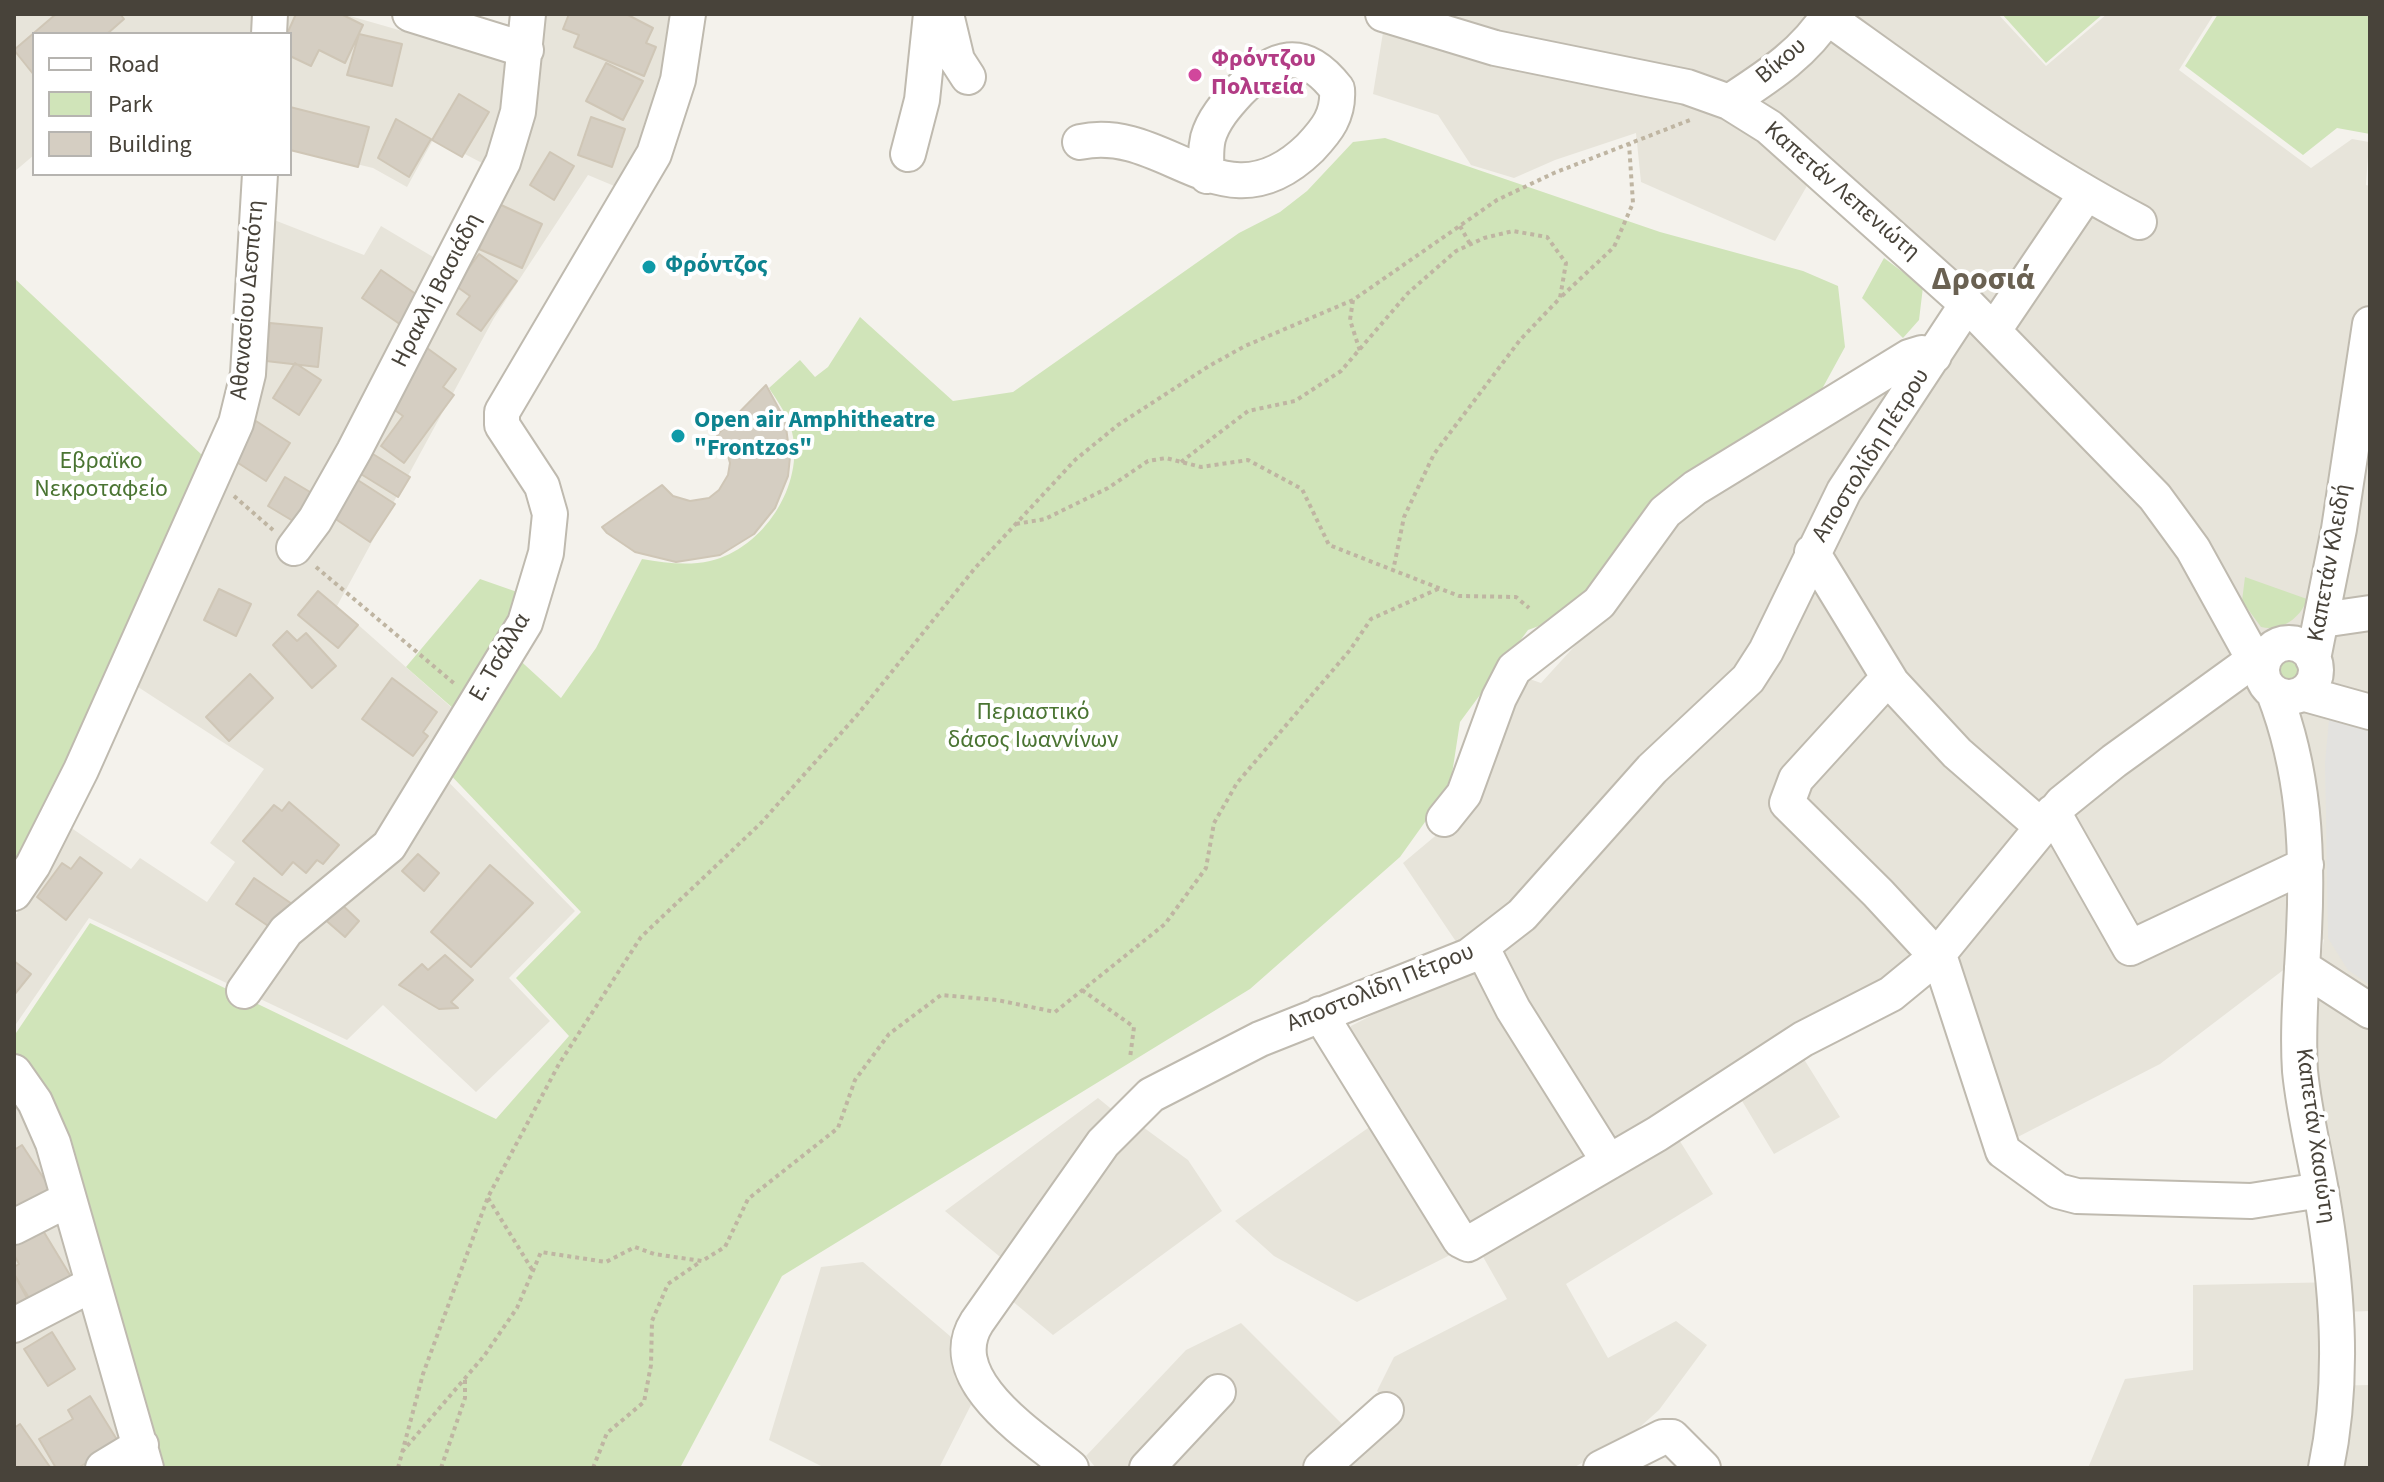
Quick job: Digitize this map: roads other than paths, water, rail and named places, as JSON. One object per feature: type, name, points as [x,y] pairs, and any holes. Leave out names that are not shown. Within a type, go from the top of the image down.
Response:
[{"type":"street","points":[[410,14],[526,50]]},
{"type":"street","name":"Ηρακλή Βασιάδη","points":[[294,548],[315,520],[369,423],[503,162],[518,112],[528,14]]},
{"type":"street","name":"Ε. Τσάλλα","points":[[244,991],[286,931],[389,846],[525,623],[549,530],[546,495],[502,425],[502,412],[557,314],[646,172],[673,102],[688,14]]},
{"type":"street","points":[[908,154],[922,100],[931,14]]},
{"type":"street","points":[[946,14],[957,60],[968,77]]},
{"type":"street","name":"Καπετάν Λεπενιώτη","points":[[1383,14],[1485,46],[1687,87],[1729,102],[1800,152],[1994,330],[2170,515],[2281,667]]},
{"type":"street","points":[[1828,16],[1956,111],[2086,194],[2139,222]]},
{"type":"street","name":"Βίκου","points":[[1729,102],[1786,63],[1809,42],[1828,16]]},
{"type":"street","points":[[1080,142],[1119,139],[1207,176]]},
{"type":"street","name":"Αθανασίου Δεσπότη","points":[[14,893],[58,817],[236,423],[247,384],[260,176]]},
{"type":"street","points":[[1994,330],[2086,194]]},
{"type":"street","name":"Αποστολίδη Πέτρου","points":[[1071,1468],[1009,1420],[988,1397],[970,1355],[973,1330],[1103,1143],[1137,1105],[1162,1086],[1320,1014],[1482,948],[1528,908],[1652,769],[1748,679],[1766,651],[1844,491],[1967,304]]},
{"type":"street","name":"Καπετάν Κλειδή","points":[[2281,667],[2322,620],[2370,324]]},
{"type":"street","points":[[1444,819],[1464,794],[1499,698],[1514,669],[1599,603],[1671,506],[1822,407],[1897,364],[1922,353],[1934,356]]},
{"type":"street","points":[[1812,552],[1888,678],[1934,731],[2048,820],[2130,948],[2306,865]]},
{"type":"street","points":[[2322,620],[2370,613]]},
{"type":"street","points":[[1320,1014],[1460,1240],[1468,1244],[1609,1162],[1803,1039],[1880,1001],[1936,957],[2048,820],[2114,761],[2281,667],[2370,712]]},
{"type":"street","name":"Καπετάν Χασιώτη","points":[[2281,667],[2302,802],[2306,865],[2300,1070],[2321,1190],[2337,1335],[2336,1406],[2326,1468]]},
{"type":"street","points":[[1888,678],[1796,779],[1787,803],[1878,893],[1936,957],[1949,979],[2000,1146],[2014,1162],[2058,1191],[2093,1197],[2251,1201],[2321,1190]]},
{"type":"street","points":[[1482,948],[1513,1009],[1609,1162]]},
{"type":"street","points":[[2302,967],[2370,1011]]},
{"type":"street","points":[[14,1072],[41,1113],[144,1456],[103,1468]]},
{"type":"street","points":[[14,1227],[69,1199]]},
{"type":"street","points":[[14,1325],[93,1284]]},
{"type":"street","points":[[1147,1468],[1218,1392]]},
{"type":"street","points":[[1321,1468],[1386,1410]]},
{"type":"street","points":[[1601,1468],[1663,1437],[1672,1437],[1703,1468]]},
{"type":"place","name":"Φρόντζου Πολιτεία","points":[[1195,75]]},
{"type":"place","name":"Φρόντζος","points":[[649,267]]},
{"type":"place","name":"Open air Amphitheatre \"Frontzos\"","points":[[678,436]]},
{"type":"district","name":"Δροσιά","points":[[1983,282]]},
{"type":"park label","name":"Εβραϊκο Νεκροταφείο","points":[[101,477]]},
{"type":"park label","name":"Περιαστικό δάσος Ιωαννίνων","points":[[1033,728]]}]
